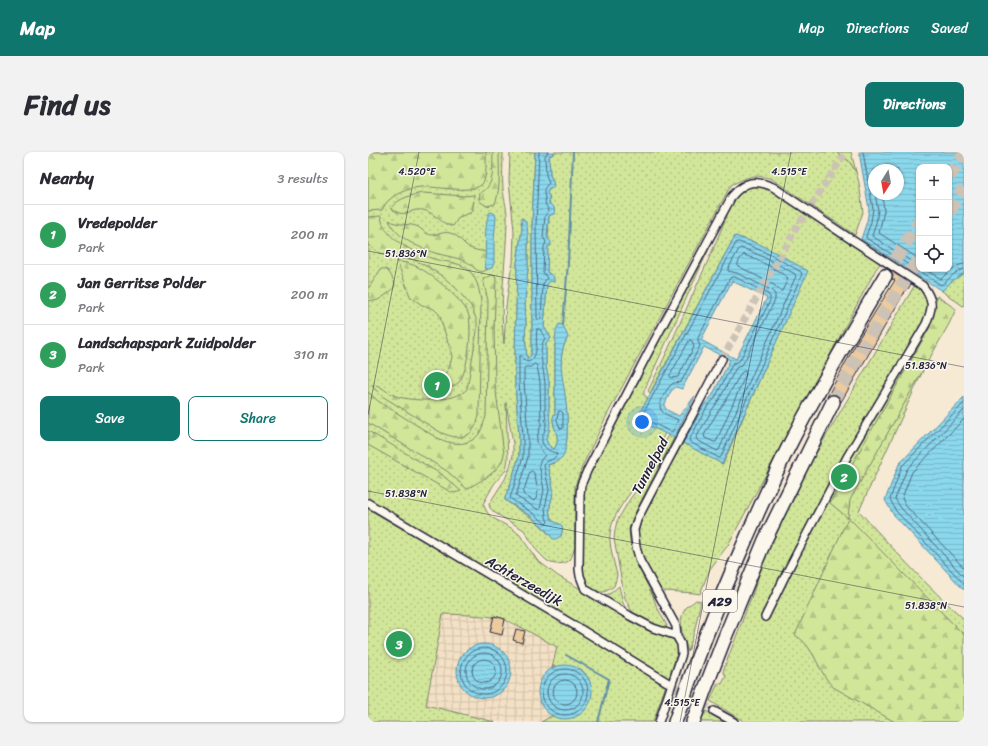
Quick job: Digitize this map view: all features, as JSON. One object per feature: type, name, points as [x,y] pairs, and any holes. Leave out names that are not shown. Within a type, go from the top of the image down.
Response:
[{"type":"highway","name":"A29","points":[[675,722],[702,645],[768,489],[792,440],[826,377],[885,276]]},
{"type":"highway","name":"A29","points":[[693,722],[720,648],[762,547],[834,402]]},
{"type":"street","points":[[677,636],[653,628],[585,589],[579,569],[581,485],[646,358],[732,196],[738,189],[751,182],[767,184],[773,187],[923,286],[930,295],[931,304],[930,313],[926,324],[847,457],[765,617]]},
{"type":"street","name":"Tunnelpad","points":[[659,722],[682,654],[681,644],[677,636],[676,626],[666,606],[655,590],[638,555],[634,535],[635,525],[722,358]]},
{"type":"street","name":"Achterzeedijk","points":[[368,503],[667,682]]},
{"type":"street","points":[[714,711],[734,722]]},
{"type":"shaded area","points":[[443,614],[494,616],[505,619],[558,647],[587,676],[552,716],[541,722],[495,722],[426,706]]},
{"type":"green space","points":[[368,152],[503,152],[503,184],[507,218],[502,299],[504,344],[506,306],[513,263],[514,231],[509,181],[510,152],[535,152],[532,225],[532,347],[531,355],[527,358],[525,301],[528,269],[528,236],[521,222],[522,228],[517,263],[515,358],[519,456],[505,500],[540,524],[549,535],[561,536],[561,525],[554,522],[550,515],[553,490],[548,465],[555,463],[567,441],[567,420],[562,383],[561,359],[563,348],[568,337],[555,344],[555,412],[553,423],[557,441],[554,449],[548,445],[546,438],[548,435],[549,381],[546,366],[546,344],[551,338],[544,327],[547,284],[550,281],[550,274],[547,272],[549,215],[554,214],[549,203],[549,195],[547,193],[553,181],[550,175],[549,156],[554,154],[554,152],[836,152],[849,161],[856,172],[863,212],[855,235],[772,179],[755,176],[731,185],[607,415],[582,467],[575,486],[575,547],[570,560],[565,563],[556,564],[546,560],[537,551],[524,530],[495,513],[490,508],[489,504],[505,479],[513,455],[513,444],[506,403],[508,459],[506,470],[494,484],[483,504],[487,512],[491,517],[513,529],[520,535],[537,560],[558,576],[647,628],[673,639],[677,643],[678,650],[669,679],[368,499]]},
{"type":"green space","points":[[373,152],[486,152],[485,177],[483,183],[472,189],[419,187],[410,189],[393,197],[387,202],[382,210],[368,211],[368,158]]},
{"type":"green space","points":[[493,152],[499,152],[499,185],[495,204],[487,206],[479,201],[480,193],[489,186],[491,181]]},
{"type":"green space","points":[[836,152],[851,152],[856,172],[849,161]]},
{"type":"green space","points":[[765,184],[882,261],[876,269],[728,545],[710,569],[700,594],[664,591],[655,583],[640,548],[638,533],[643,514],[683,443],[723,464],[807,271],[759,244],[735,236],[650,393],[648,391],[714,247],[737,191],[743,186]]},
{"type":"green space","points":[[423,193],[464,196],[474,195],[472,211],[459,217],[453,226],[450,226],[427,211],[418,210],[400,213],[391,208],[401,199]]},
{"type":"green space","points":[[381,216],[387,232],[401,244],[426,256],[463,266],[470,271],[477,283],[481,301],[479,415],[474,428],[466,436],[457,437],[440,432],[382,396],[371,385],[380,387],[393,395],[409,399],[443,399],[461,394],[467,389],[477,331],[477,321],[471,306],[455,287],[442,276],[413,259],[381,254],[368,245],[368,217]]},
{"type":"green space","points":[[389,220],[396,223],[416,226],[425,233],[432,235],[446,232],[453,234],[470,248],[486,252],[485,264],[486,269],[488,269],[482,272],[458,258],[435,253],[415,245],[402,237],[392,226]]},
{"type":"green space","points":[[710,243],[711,244],[644,391],[644,395],[648,398],[636,419],[665,433],[647,468],[614,518],[610,533],[610,543],[617,575],[614,586],[604,592],[596,592],[587,585],[583,574],[581,516],[583,487]]},
{"type":"green space","points":[[397,261],[415,266],[433,277],[454,295],[468,313],[470,338],[465,369],[459,382],[449,388],[436,389],[431,387],[434,381],[441,378],[447,372],[452,355],[439,314],[434,309],[422,305],[410,296]]},
{"type":"green space","points":[[381,269],[385,269],[389,272],[395,285],[393,289],[378,300],[368,300],[368,289]]},
{"type":"green space","points":[[964,273],[963,306],[942,291],[952,281]]},
{"type":"green space","points":[[492,275],[495,276],[496,279],[494,329],[495,384],[504,454],[495,471],[467,489],[447,471],[368,423],[368,392],[378,401],[437,438],[459,444],[475,438],[480,432],[486,416],[488,301],[483,279]]},
{"type":"green space","points":[[916,283],[951,309],[859,511],[910,566],[964,619],[964,635],[935,606],[964,722],[745,722],[710,701],[718,683],[722,684],[726,676],[723,671],[754,590],[769,545],[809,465]]},
{"type":"green space","points":[[937,296],[956,309],[850,500],[848,517],[964,635],[964,722],[895,722],[833,687],[807,646],[795,635],[848,518],[830,503],[930,327]]},
{"type":"green space","points":[[368,431],[441,474],[461,491],[449,491],[368,445]]},
{"type":"green space","points":[[669,435],[674,438],[637,509],[629,529],[630,540],[636,563],[667,626],[665,628],[644,620],[631,610],[625,598],[614,539],[617,521],[630,499],[647,476]]},
{"type":"green space","points":[[368,509],[577,630],[666,685],[653,722],[541,722],[552,716],[560,719],[591,685],[587,676],[581,669],[554,666],[552,668],[557,647],[505,619],[495,616],[443,614],[426,705],[495,722],[368,722]]},
{"type":"green space","points":[[619,586],[623,603],[627,611],[603,596],[611,593]]},
{"type":"green space","points":[[696,600],[701,601],[688,652],[681,624],[683,613],[686,608]]},
{"type":"green space","points":[[706,711],[725,722],[700,722]]},
{"type":"water","points":[[535,152],[554,152],[554,154],[549,156],[550,175],[554,187],[549,189],[547,193],[549,195],[549,203],[554,207],[555,213],[549,216],[547,237],[551,242],[551,246],[548,246],[547,272],[554,277],[554,282],[550,281],[547,285],[544,327],[551,338],[546,344],[550,426],[546,438],[548,445],[554,449],[557,441],[553,423],[555,412],[555,344],[556,330],[559,324],[563,325],[568,337],[562,351],[561,358],[567,416],[566,447],[563,456],[558,461],[548,465],[553,490],[550,515],[554,522],[562,527],[561,536],[556,539],[553,539],[532,517],[505,500],[519,456],[515,358],[517,263],[522,228],[521,218],[524,219],[527,225],[528,236],[528,269],[525,301],[527,358],[531,355],[532,347],[532,225]]},
{"type":"water","points":[[859,152],[964,152],[964,273],[952,281],[942,291],[861,239],[869,209]]},
{"type":"water","points":[[492,212],[496,217],[494,263],[492,268],[486,269],[486,224],[489,213]]},
{"type":"water","points":[[735,236],[759,244],[808,271],[722,464],[683,443],[704,405],[712,396],[730,360],[704,347],[682,389],[676,387],[671,391],[664,406],[667,410],[679,416],[695,396],[674,438],[636,419]],"holes":[[[732,281],[767,298],[736,359],[701,340]]]},
{"type":"water","points":[[964,397],[964,590],[893,514],[885,500],[899,464]]},
{"type":"water","points":[[479,644],[489,644],[499,648],[507,656],[511,666],[511,676],[507,686],[499,694],[489,698],[479,698],[469,694],[461,686],[457,676],[457,666],[461,656],[469,648]]},
{"type":"water","points":[[560,665],[570,665],[580,669],[588,677],[592,687],[592,697],[588,707],[580,715],[570,719],[560,719],[550,715],[542,707],[538,697],[538,687],[542,677],[550,669]]},
{"type":"building","points":[[891,271],[911,284],[908,289],[907,288],[841,402],[839,397],[836,395],[832,394],[827,397],[859,338],[895,280],[892,279],[893,276]]},
{"type":"building","points":[[494,616],[505,619],[502,635],[490,632]]},
{"type":"building","points":[[516,629],[525,631],[522,643],[513,640]]},
{"type":"waterway","points":[[563,325],[568,263],[573,152]]},
{"type":"waterway","points":[[566,655],[609,679],[598,722]]},
{"type":"tunnel","points":[[722,359],[797,227],[846,152]]},
{"type":"tunnel","points":[[952,172],[964,154]]},
{"type":"tunnel","points":[[952,207],[964,188]]},
{"type":"tunnel","points":[[885,276],[916,227]]},
{"type":"tunnel","points":[[833,402],[866,343],[916,263]]},
{"type":"tunnel","points":[[667,682],[714,711]]},
{"type":"place","name":"Vredepolder","points":[[437,385]]},
{"type":"place","name":"Jan Gerritse Polder","points":[[844,477]]},
{"type":"place","name":"Landschapspark Zuidpolder","points":[[399,644]]}]
